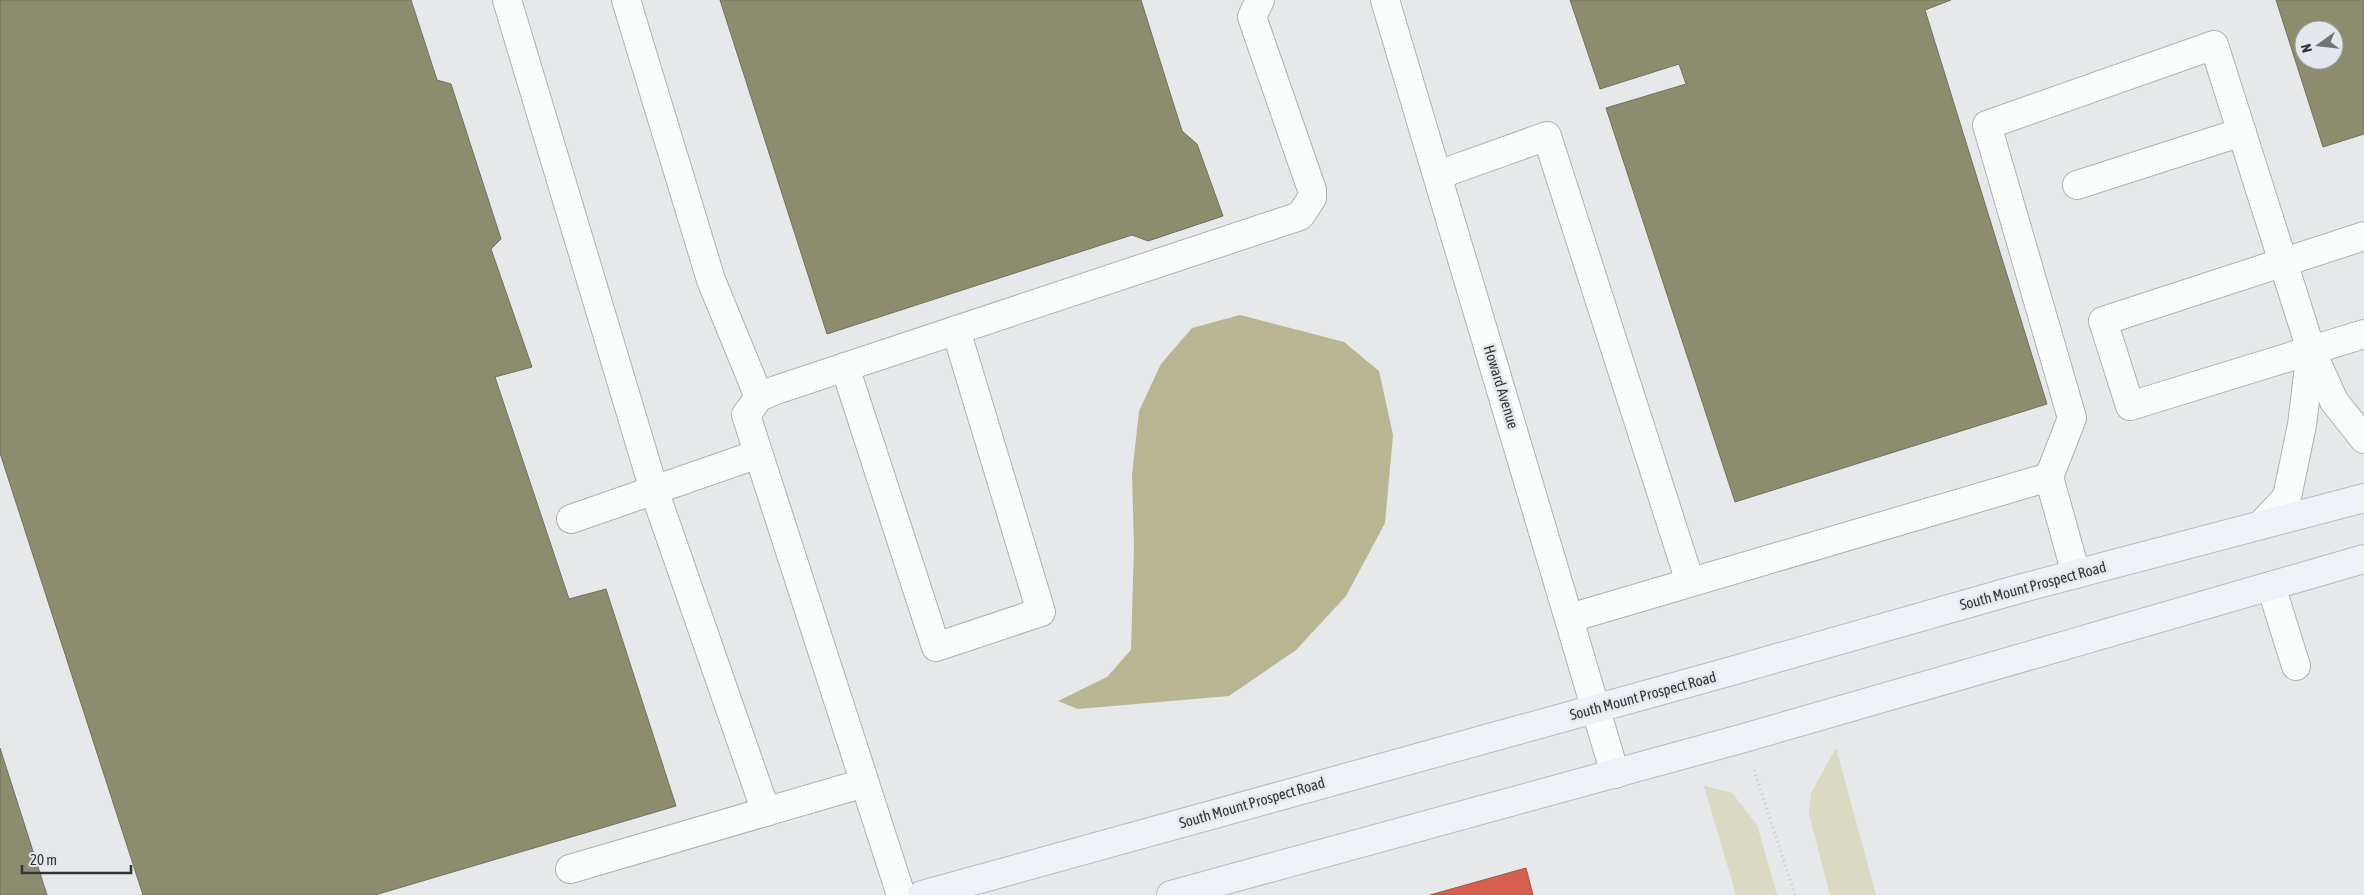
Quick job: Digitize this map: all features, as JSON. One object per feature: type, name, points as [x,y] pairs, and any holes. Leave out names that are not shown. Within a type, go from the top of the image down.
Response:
[{"type":"main road","name":"South Mount Prospect Road","points":[[922,895],[1597,709],[2076,574],[2364,498]]},
{"type":"main road","points":[[1171,895],[1744,738],[2364,559]]},
{"type":"street","points":[[507,0],[654,490],[766,812]]},
{"type":"street","points":[[626,0],[712,280],[759,397]]},
{"type":"street","name":"Howard Avenue","points":[[1386,0],[1615,774]]},
{"type":"street","points":[[901,895],[746,415],[759,397],[1300,216],[1312,198],[1312,190],[1253,6]]},
{"type":"street","points":[[2076,574],[2050,477],[2072,418],[1987,125],[2214,45],[2311,350],[2334,401],[2364,439]]},
{"type":"street","points":[[2077,185],[2242,132]]},
{"type":"street","points":[[1438,174],[1547,136],[1690,582]]},
{"type":"street","points":[[2364,236],[2103,321],[2130,406],[2364,334]]},
{"type":"street","points":[[845,367],[936,647],[954,642],[1041,612],[956,330]]},
{"type":"street","points":[[2261,525],[2287,497],[2302,425],[2311,350]]},
{"type":"street","points":[[571,519],[758,454]]},
{"type":"street","points":[[1570,618],[2050,477]]},
{"type":"street","points":[[2271,586],[2296,666]]},
{"type":"street","points":[[570,869],[864,783]]},
{"type":"path","points":[[1744,738],[1796,895]]},
{"type":"green space","points":[[1836,748],[1876,895],[1830,895],[1809,814],[1811,793]]},
{"type":"green space","points":[[1704,786],[1732,793],[1757,825],[1777,895],[1736,895]]},
{"type":"shaded area","points":[[1240,315],[1344,342],[1379,371],[1393,435],[1385,523],[1346,596],[1296,650],[1229,696],[1078,709],[1058,701],[1107,677],[1131,650],[1134,546],[1132,475],[1139,411],[1161,364],[1192,328]]},
{"type":"building: Shops","points":[[1526,868],[1533,895],[1430,895]]},
{"type":"building: Industry","points":[[0,0],[411,0],[437,80],[451,84],[501,239],[491,249],[532,367],[495,377],[569,599],[606,589],[676,806],[375,895],[143,895],[0,453]]},
{"type":"building: Industry","points":[[720,0],[1141,0],[1182,131],[1197,144],[1223,216],[1148,241],[1132,235],[827,334]]},
{"type":"building: Industry","points":[[1570,0],[1951,0],[1925,10],[2047,404],[1735,502],[1606,108],[1686,84],[1679,64],[1600,89]]},
{"type":"building: Industry","points":[[2276,0],[2364,0],[2364,134],[2323,147],[2298,70],[2344,70],[2344,20],[2294,20],[2294,56]]},
{"type":"building: Industry","points":[[0,748],[47,895],[0,895]]}]
